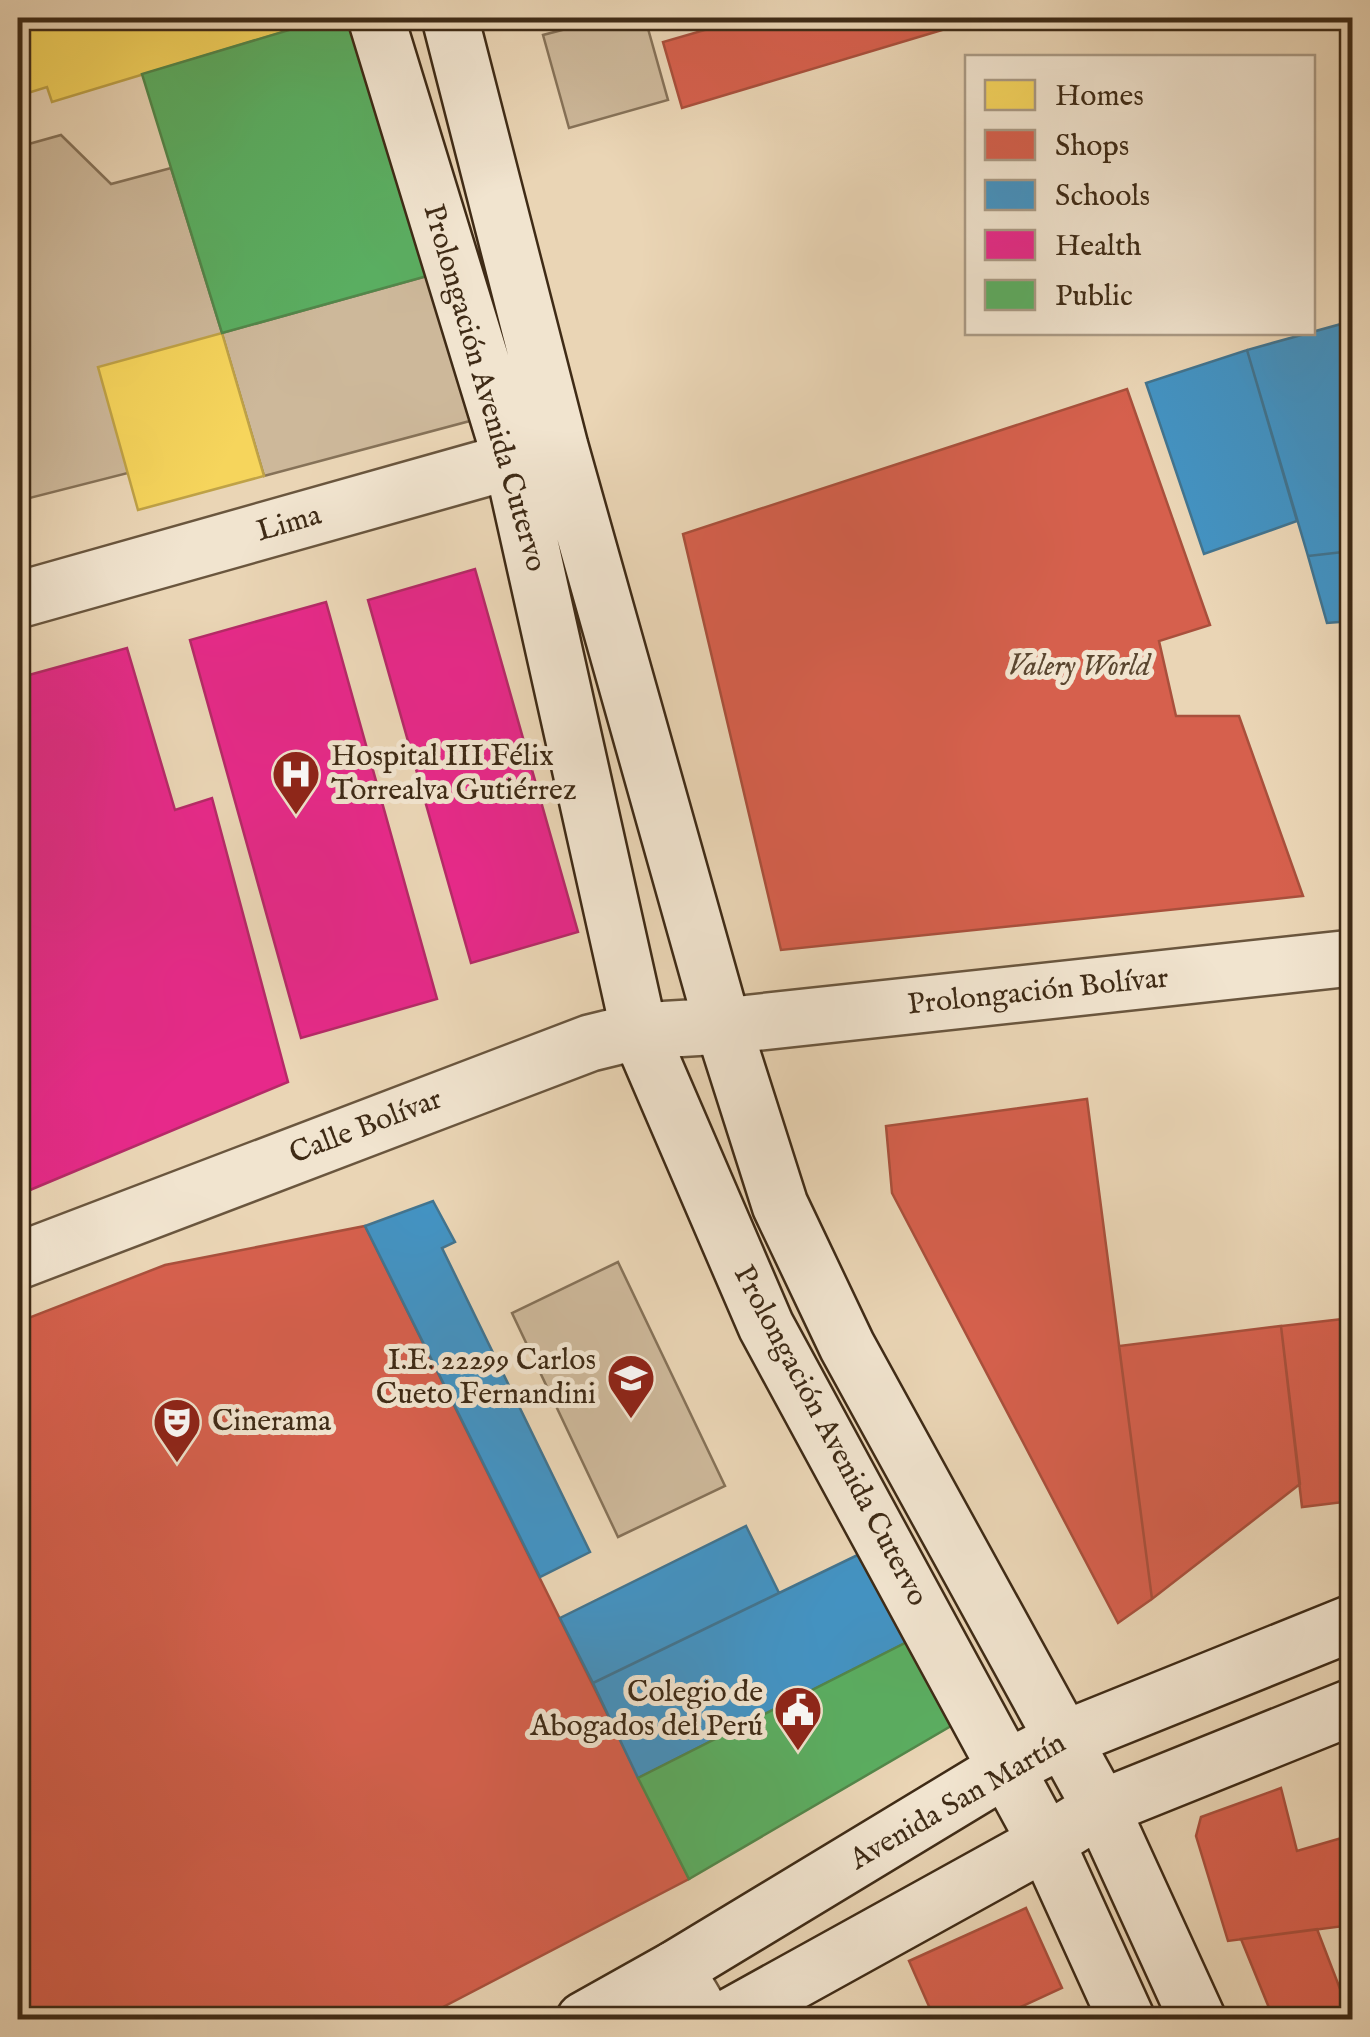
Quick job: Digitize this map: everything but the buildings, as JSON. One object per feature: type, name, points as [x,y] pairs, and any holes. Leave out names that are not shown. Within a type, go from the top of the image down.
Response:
[{"type":"street","name":"Prolongación Avenida Cutervo","points":[[376,18],[536,455],[780,1205],[847,1346],[1101,1808],[1198,2020]]},
{"type":"street","name":"Prolongación Avenida Cutervo","points":[[450,18],[536,455],[639,1030],[766,1326],[1046,1842],[1128,2020]]},
{"type":"street","name":"Lima","points":[[18,600],[536,455]]},
{"type":"street","name":"Prolongación Bolívar","points":[[723,1026],[1352,958]]},
{"type":"street","name":"Calle Bolívar","points":[[18,1261],[590,1043],[639,1030],[723,1026]]},
{"type":"street","name":"Avenida San Martín","points":[[584,2020],[1007,1768],[1062,1740],[1352,1624]]},
{"type":"street","points":[[724,2020],[1101,1808],[1352,1707]]},
{"type":"street","points":[[675,1968],[705,2020]]},
{"type":"shaded area","points":[[608,18],[645,18],[668,100],[569,128],[543,35]]},
{"type":"shaded area","points":[[61,135],[111,184],[171,168],[222,333],[438,273],[481,418],[264,476],[222,334],[128,473],[18,501],[18,147]]},
{"type":"shaded area","points":[[618,1262],[725,1486],[618,1537],[512,1313]]},
{"type":"place","name":"Hospital III Félix Torrealva Gutiérrez","points":[[296,816]]},
{"type":"place","name":"I.E. 22299 Carlos Cueto Fernandini","points":[[631,1420]]},
{"type":"place","name":"Cinerama","points":[[177,1464]]},
{"type":"place","name":"Colegio de Abogados del Perú","points":[[798,1752]]},
{"type":"park label","name":"Valery World","points":[[1079,667]]}]
